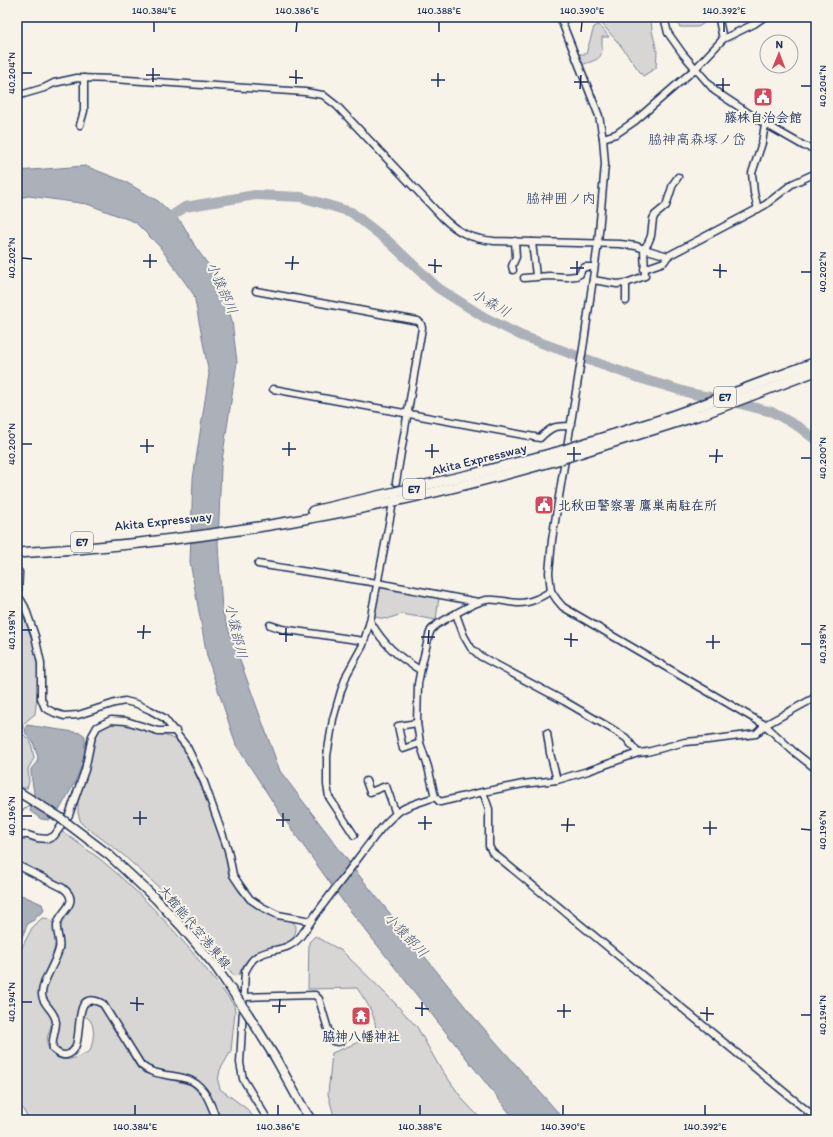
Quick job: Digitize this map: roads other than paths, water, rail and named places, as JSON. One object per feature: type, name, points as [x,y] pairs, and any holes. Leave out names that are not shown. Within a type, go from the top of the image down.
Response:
[{"type":"highway","points":[[791,377],[816,356]]},
{"type":"highway","points":[[791,377],[816,362]]},
{"type":"highway","points":[[791,377],[816,371]]},
{"type":"highway","points":[[791,377],[816,377]]},
{"type":"highway","name":"Akita Expressway","points":[[666,422],[729,395],[791,377]]},
{"type":"highway","name":"Akita Expressway","points":[[17,553],[88,548],[267,523],[502,467],[561,455],[666,422],[740,401],[791,377]]},
{"type":"highway","name":"Akita Expressway","points":[[17,546],[148,539]]},
{"type":"main road","name":"大館能代空港東線","points":[[17,791],[59,817],[109,855],[156,899],[181,926],[215,966],[248,1014],[311,1120]]},
{"type":"street","points":[[560,17],[599,116],[603,138],[605,164],[593,280],[579,378],[551,547],[549,573],[551,591],[556,600],[563,607],[765,725],[816,768]]},
{"type":"street","points":[[664,17],[668,33],[683,54],[715,91],[765,124],[804,146],[816,150]]},
{"type":"street","points":[[719,17],[724,39]]},
{"type":"street","points":[[603,138],[616,134],[629,126],[696,68],[724,39],[754,24],[764,17]]},
{"type":"street","points":[[17,96],[44,88],[54,83],[77,78],[121,79],[305,92],[323,95],[337,106],[451,226],[464,234],[480,240],[598,243],[630,246],[668,256]]},
{"type":"street","points":[[80,124],[84,111],[84,78]]},
{"type":"street","points":[[758,209],[754,193],[752,173],[762,143],[765,124]]},
{"type":"street","points":[[644,269],[664,262],[668,256],[758,209],[792,184],[816,172]]},
{"type":"street","points":[[593,280],[617,284],[626,283],[645,276],[644,249],[651,236],[652,219],[666,206],[672,184],[678,177]]},
{"type":"street","points":[[513,270],[512,266],[516,257],[515,241]]},
{"type":"street","points":[[532,242],[536,276]]},
{"type":"street","points":[[524,278],[536,276],[576,276],[580,274],[582,269],[585,267],[594,268]]},
{"type":"street","points":[[626,283],[626,301]]},
{"type":"street","points":[[256,291],[418,321],[421,324],[422,328],[396,482]]},
{"type":"street","points":[[273,389],[540,438],[546,431],[555,426],[571,426]]},
{"type":"street","points":[[354,835],[329,797],[326,785],[327,756],[333,720],[341,691],[347,674],[364,641],[370,621],[392,508]]},
{"type":"street","points":[[258,564],[377,583],[478,602]]},
{"type":"street","points":[[19,572],[18,595],[25,607],[35,636],[41,663],[41,698],[46,708],[64,716],[78,715],[125,701],[137,704],[164,718],[176,731],[187,747],[204,782],[228,850],[233,875],[241,887],[250,899],[278,916],[311,921]]},
{"type":"street","points":[[551,591],[536,600],[520,603],[486,599],[436,625],[431,630],[420,670],[416,723],[435,797],[440,802],[523,784],[557,780],[588,771],[638,753],[685,742],[756,734],[765,725],[816,697]]},
{"type":"street","points":[[456,614],[464,636],[471,648],[480,656],[564,701],[626,738],[638,753]]},
{"type":"street","points":[[370,621],[378,635],[392,650],[403,660],[420,670]]},
{"type":"street","points":[[270,625],[282,629],[364,641]]},
{"type":"street","points":[[17,835],[28,835],[37,838],[48,838],[54,836],[69,815],[85,770],[92,736],[97,727],[111,720],[126,721],[158,731],[176,731]]},
{"type":"street","points":[[416,723],[398,726],[403,749],[420,743]]},
{"type":"street","points":[[547,733],[550,753],[557,780]]},
{"type":"street","points":[[366,781],[370,792],[386,786],[396,814]]},
{"type":"street","points":[[483,792],[489,809],[489,846],[492,852],[816,1118]]},
{"type":"street","points":[[268,1120],[243,1079],[240,1063],[245,972],[255,957],[262,953],[293,944],[299,938],[318,910],[369,844],[396,814],[411,805],[435,797]]},
{"type":"street","points":[[17,865],[63,888],[68,892],[70,898],[70,905],[58,920],[57,926],[59,948],[43,988],[42,996],[44,1002],[55,1015],[56,1024],[51,1044],[53,1049],[59,1054],[65,1056],[72,1053],[77,1045],[80,1013],[86,1002],[93,999],[98,1001],[103,1004],[140,1065],[152,1073],[188,1079],[195,1083],[202,1088],[208,1097],[217,1120]]},
{"type":"street","points":[[244,997],[315,995],[319,999],[330,1036],[333,1041],[342,1041]]},
{"type":"water","name":"小猿部川","points":[[85,166],[124,181],[158,201],[182,223],[196,248],[221,282],[232,321],[237,362],[221,467],[218,544],[222,611],[280,771],[358,874],[472,1015],[566,1120],[515,1120],[345,904],[280,813],[236,745],[207,656],[190,562],[193,479],[209,374],[194,295],[160,247],[135,222],[87,204],[29,196],[17,198],[17,171]]},
{"type":"water","points":[[27,725],[81,733],[85,736],[85,758],[75,782],[60,809],[49,820],[41,819],[30,811],[34,793],[31,769],[37,762],[38,757],[33,742],[26,734],[25,728]]},
{"type":"water","points":[[17,893],[42,904],[44,910],[42,913],[37,915],[34,920],[28,923],[17,949]]},
{"type":"waterway","name":"小森川","points":[[170,217],[185,207],[255,195],[301,197],[351,212],[388,241],[438,288],[484,317],[522,336],[639,378],[693,394],[726,400],[772,412],[799,427],[816,440]]},
{"type":"waterway","points":[[17,814],[32,804]]},
{"type":"tunnel","points":[[17,553],[19,572]]},
{"type":"place","name":"藤株自治会館","points":[[763,97]]},
{"type":"place","name":"北秋田警察署 鷹巣南駐在所","points":[[544,505]]},
{"type":"place","name":"脇神八幡神社","points":[[361,1016]]},
{"type":"district","name":"脇神高森塚ノ岱","points":[[697,139]]},
{"type":"district","name":"脇神囲ノ内","points":[[561,198]]}]
